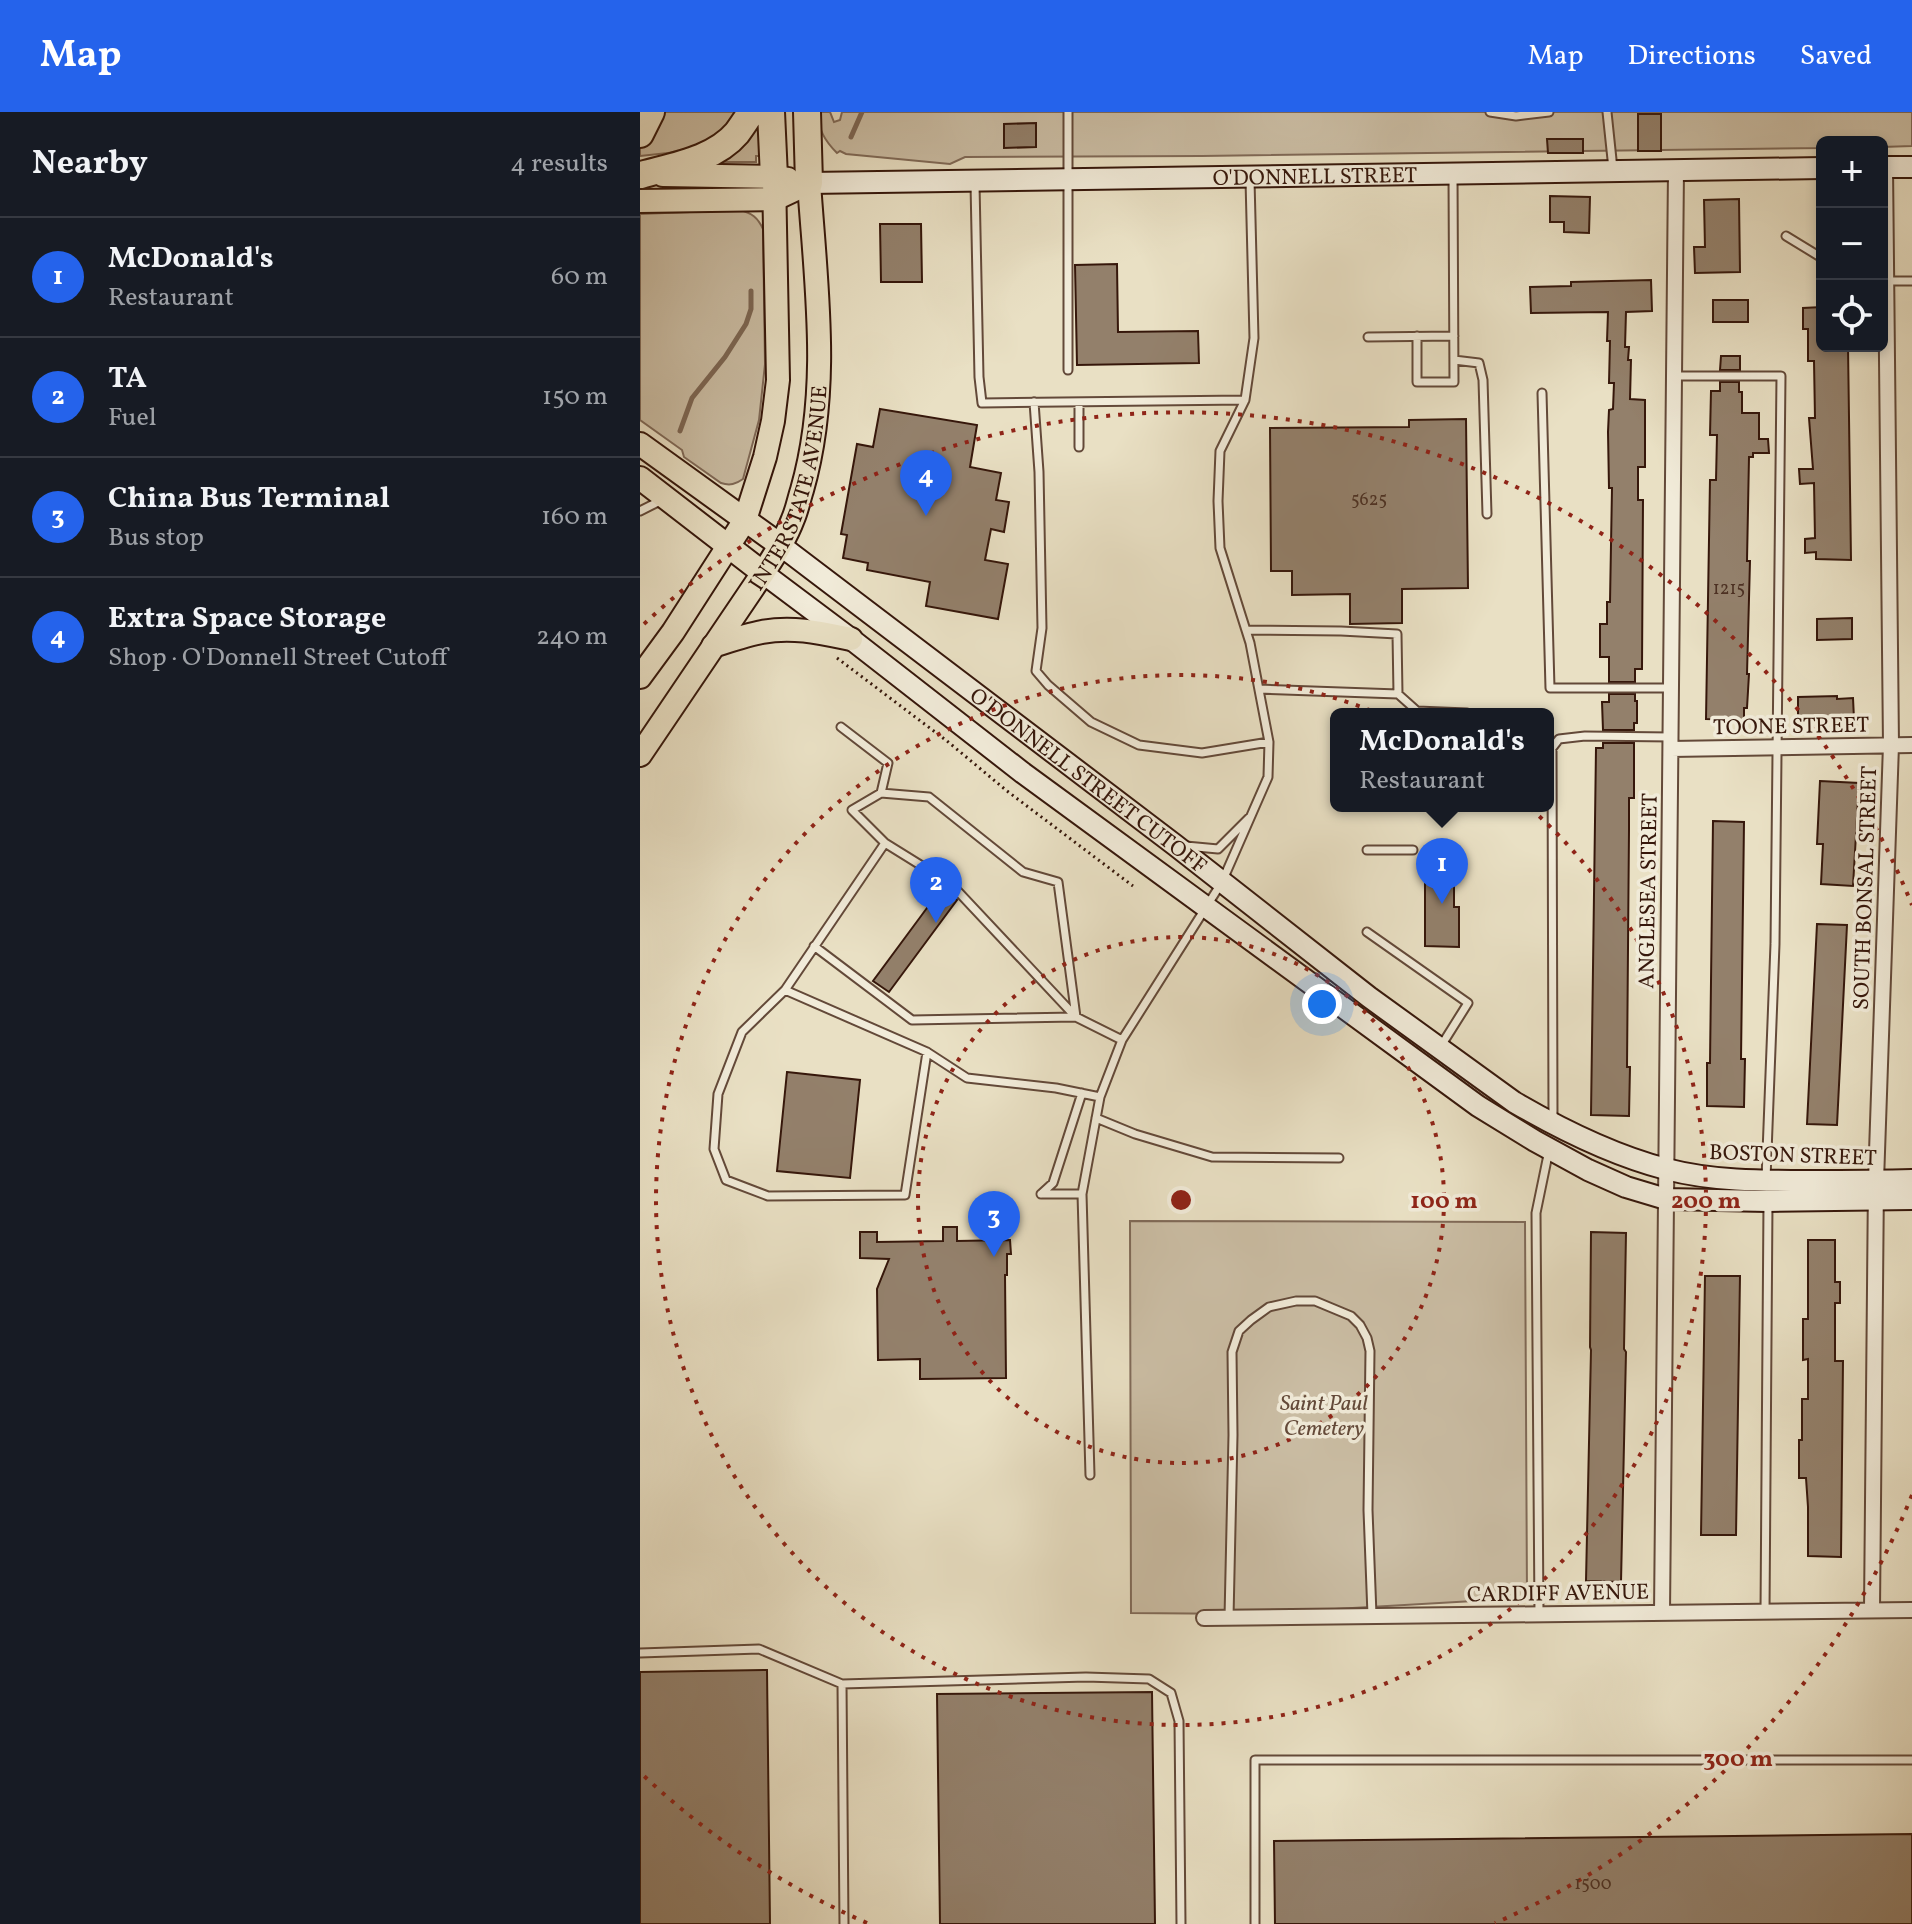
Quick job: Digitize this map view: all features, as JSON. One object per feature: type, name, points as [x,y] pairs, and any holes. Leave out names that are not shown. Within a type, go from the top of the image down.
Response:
[{"type":"highway","points":[[640,134],[651,112]]},
{"type":"highway","points":[[640,175],[691,161],[714,151],[736,134],[751,112]]},
{"type":"highway","points":[[771,112],[775,188]]},
{"type":"highway","points":[[807,112],[809,183]]},
{"type":"main road","points":[[1888,167],[1912,167]]},
{"type":"main road","name":"O'DONNELL STREET","points":[[640,201],[809,183],[1816,168]]},
{"type":"main road","name":"O'DONNELL STREET","points":[[640,175],[775,188]]},
{"type":"main road","name":"INTERSTATE AVENUE","points":[[640,755],[780,545],[793,519],[808,470],[819,398],[820,355],[809,183]]},
{"type":"main road","name":"INTERSTATE AVENUE","points":[[640,677],[673,632],[745,520],[765,457],[778,380],[775,188]]},
{"type":"main road","name":"O'DONNELL STREET CUTOFF","points":[[640,444],[780,545],[1175,845],[1369,997],[1514,1102],[1546,1120]]},
{"type":"main road","name":"O'DONNELL STREET CUTOFF","points":[[640,478],[1011,764],[1478,1106],[1542,1144]]},
{"type":"main road","points":[[713,646],[763,632],[786,630],[813,631],[851,639]]},
{"type":"main road","name":"BOSTON STREET","points":[[1546,1120],[1598,1145],[1667,1169],[1767,1191]]},
{"type":"main road","name":"BOSTON STREET","points":[[1542,1144],[1626,1187],[1666,1199],[1767,1191],[1876,1190],[1912,1199]]},
{"type":"main road","name":"BOSTON STREET","points":[[1876,1190],[1912,1180]]},
{"type":"street","name":"ANGLESEA STREET","points":[[1662,1613],[1676,170]]},
{"type":"street","name":"SOUTH BONSAL STREET","points":[[1884,208],[1884,280]]},
{"type":"street","name":"SOUTH BONSAL STREET","points":[[1872,1610],[1876,1190],[1891,745],[1885,352]]},
{"type":"street","name":"TOONE STREET","points":[[1671,743],[1778,747],[1912,745]]},
{"type":"street","name":"CARDIFF AVENUE","points":[[1204,1618],[1912,1610]]},
{"type":"lane","points":[[1068,112],[1068,370]]},
{"type":"lane","points":[[1490,112],[1516,116],[1549,112]]},
{"type":"lane","points":[[1607,112],[1614,171]]},
{"type":"lane","points":[[1417,336],[1417,382],[1454,382],[1453,174]]},
{"type":"lane","points":[[1090,1475],[1082,1194],[1100,1097],[1122,1040],[1222,882],[1268,777],[1269,742],[1247,630],[1220,548],[1218,501],[1220,451],[1245,400],[1254,338],[1250,177]]},
{"type":"lane","points":[[975,182],[982,403],[1245,400]]},
{"type":"lane","points":[[1786,236],[1816,254]]},
{"type":"lane","points":[[1888,281],[1912,281]]},
{"type":"lane","points":[[1368,337],[1454,336]]},
{"type":"lane","points":[[1454,360],[1479,363],[1483,380],[1487,514]]},
{"type":"lane","points":[[1674,376],[1781,376],[1775,944],[1767,1191],[1765,1611]]},
{"type":"lane","points":[[1542,393],[1550,688],[1671,688]]},
{"type":"lane","points":[[1034,402],[1039,472],[1042,628],[1036,671],[1091,722],[1139,745],[1202,753],[1269,742]]},
{"type":"lane","points":[[1079,402],[1079,447]]},
{"type":"lane","points":[[640,511],[666,499]]},
{"type":"lane","points":[[1247,630],[1397,634],[1398,694]]},
{"type":"lane","points":[[1259,689],[1398,694],[1414,708]]},
{"type":"lane","points":[[841,727],[888,763],[881,793]]},
{"type":"lane","points":[[1554,745],[1559,739],[1585,736],[1671,743]]},
{"type":"lane","points":[[1076,1017],[1058,882],[1023,872],[929,797],[881,793],[852,810],[885,843],[951,884],[1076,1017],[1122,1040]]},
{"type":"lane","points":[[1546,1120],[1555,1080],[1553,812]]},
{"type":"lane","points":[[1175,845],[1218,849],[1253,813]]},
{"type":"lane","points":[[885,843],[785,990],[742,1032],[718,1094],[714,1149],[726,1180],[768,1196],[905,1195],[927,1052]]},
{"type":"lane","points":[[1367,850],[1413,850]]},
{"type":"lane","points":[[1367,932],[1468,1003],[1439,1048]]},
{"type":"lane","points":[[814,946],[912,1020],[1076,1017]]},
{"type":"lane","points":[[785,990],[927,1052],[967,1078],[1056,1088],[1100,1097]]},
{"type":"lane","points":[[1082,1093],[1053,1183],[1041,1194],[1082,1194]]},
{"type":"lane","points":[[1096,1118],[1135,1134],[1212,1157],[1339,1158]]},
{"type":"lane","points":[[1539,1614],[1536,1213],[1542,1144]]},
{"type":"lane","points":[[1229,1618],[1232,1352],[1239,1331],[1251,1320],[1269,1307],[1296,1301],[1315,1301],[1351,1316],[1367,1338],[1370,1351],[1368,1510],[1372,1616]]},
{"type":"lane","points":[[640,1653],[759,1649],[842,1684],[1086,1677],[1149,1679],[1171,1693],[1179,1721],[1181,1924]]},
{"type":"lane","points":[[842,1684],[844,1924]]},
{"type":"lane","points":[[1255,1924],[1255,1760],[1912,1760]]},
{"type":"path","points":[[834,656],[1133,886]]},
{"type":"green space","points":[[640,112],[738,112],[725,129],[695,150],[693,146],[677,152],[640,156]]},
{"type":"green space","points":[[817,112],[830,112],[834,122],[840,120],[842,112],[1912,112],[1912,146],[1888,147],[1888,136],[1816,136],[1816,148],[965,157],[950,164],[837,153],[819,124]]},
{"type":"green space","points":[[758,119],[760,156],[756,156],[756,162],[712,162]]},
{"type":"green space","points":[[740,210],[754,216],[763,229],[765,364],[759,420],[743,479],[727,484],[684,457],[682,450],[640,420],[640,214]]},
{"type":"green space","name":"Saint Paul Cemetery","points":[[1130,1221],[1525,1222],[1527,1598],[1249,1614],[1131,1613]]},
{"type":"building","points":[[1638,114],[1661,114],[1661,151],[1638,151]]},
{"type":"building","points":[[1036,123],[1036,147],[1004,148],[1004,124]]},
{"type":"building","points":[[1547,139],[1583,139],[1583,153],[1548,153]]},
{"type":"building","points":[[1550,196],[1590,197],[1589,233],[1564,232],[1564,222],[1550,222]]},
{"type":"building","points":[[1739,199],[1740,272],[1695,273],[1694,247],[1705,247],[1704,200]]},
{"type":"building","points":[[880,224],[921,224],[922,282],[881,282]]},
{"type":"building","points":[[1117,264],[1118,332],[1198,331],[1199,363],[1077,365],[1075,265]]},
{"type":"building","points":[[1651,280],[1652,311],[1626,312],[1625,347],[1629,347],[1628,360],[1631,360],[1630,399],[1645,400],[1645,467],[1638,467],[1638,500],[1643,500],[1642,669],[1635,669],[1635,682],[1609,682],[1609,657],[1600,657],[1600,624],[1607,624],[1607,602],[1610,602],[1612,488],[1609,488],[1608,432],[1614,383],[1609,383],[1608,312],[1531,313],[1530,287],[1571,286],[1571,282]]},
{"type":"building","points":[[1713,300],[1748,300],[1748,322],[1713,322]]},
{"type":"building","points":[[1816,307],[1816,352],[1848,352],[1851,560],[1816,559],[1816,552],[1805,553],[1805,539],[1815,538],[1814,483],[1800,484],[1799,469],[1813,469],[1809,418],[1815,418],[1814,361],[1808,361],[1808,329],[1803,329],[1803,308]]},
{"type":"building","points":[[1721,356],[1740,356],[1740,370],[1720,370]]},
{"type":"building","points":[[1720,382],[1739,382],[1742,413],[1759,413],[1759,439],[1768,439],[1769,453],[1753,453],[1753,457],[1749,457],[1749,674],[1744,720],[1706,719],[1710,480],[1716,480],[1717,435],[1710,435],[1711,391],[1720,391]]},
{"type":"building","points":[[880,409],[977,425],[970,467],[1001,473],[996,500],[1009,502],[1004,532],[991,529],[985,560],[1008,564],[998,619],[926,606],[930,582],[867,570],[868,563],[843,558],[847,535],[841,534],[857,444],[873,447]]},
{"type":"building","points":[[1466,419],[1468,588],[1402,589],[1402,623],[1350,624],[1350,594],[1292,595],[1292,571],[1271,571],[1270,428],[1409,427],[1409,420]]},
{"type":"building","points":[[1852,618],[1852,639],[1817,640],[1817,619]]},
{"type":"building","points":[[1609,694],[1635,694],[1637,723],[1634,723],[1634,730],[1603,730],[1602,702],[1609,702]]},
{"type":"building","points":[[1837,696],[1837,699],[1853,698],[1854,719],[1798,720],[1798,697]]},
{"type":"building","points":[[1603,743],[1634,743],[1634,798],[1629,798],[1629,1116],[1591,1115],[1596,748],[1603,748]]},
{"type":"building","points":[[1820,781],[1859,783],[1853,886],[1821,884],[1823,844],[1817,844]]},
{"type":"building","points":[[1713,821],[1744,822],[1741,1059],[1745,1059],[1744,1107],[1707,1106]]},
{"type":"building","points":[[1428,874],[1454,874],[1454,907],[1459,907],[1459,947],[1425,946],[1425,880],[1428,880]]},
{"type":"building","points":[[941,889],[957,900],[889,992],[873,981]]},
{"type":"building","points":[[1817,924],[1847,925],[1837,1125],[1807,1124]]},
{"type":"building","points":[[787,1072],[860,1080],[850,1178],[777,1171]]},
{"type":"building","points":[[943,1227],[957,1227],[957,1241],[1010,1240],[1011,1254],[1007,1254],[1005,1275],[1006,1378],[920,1379],[920,1359],[878,1360],[877,1289],[889,1259],[860,1258],[860,1232],[877,1232],[877,1242],[943,1241]]},
{"type":"building","points":[[1591,1232],[1626,1233],[1621,1582],[1586,1581]]},
{"type":"building","points":[[1808,1240],[1835,1240],[1835,1282],[1840,1282],[1840,1303],[1835,1303],[1835,1361],[1843,1361],[1841,1557],[1808,1556],[1806,1478],[1799,1478],[1802,1399],[1808,1399],[1808,1359],[1803,1360],[1803,1319],[1808,1319]]},
{"type":"building","points":[[1705,1276],[1740,1276],[1736,1535],[1701,1535]]},
{"type":"building","points":[[767,1670],[770,1924],[640,1924],[640,1672]]},
{"type":"building","points":[[1152,1692],[1155,1924],[940,1924],[937,1694]]},
{"type":"building","points":[[1912,1834],[1912,1924],[1275,1924],[1274,1841]]},
{"type":"waterway","points":[[851,137],[862,112]]},
{"type":"waterway","points":[[680,431],[692,398],[725,357],[746,324],[751,309],[751,291]]},
{"type":"place","name":"Extra Space Storage","points":[[926,516]]},
{"type":"place","name":"McDonald's","points":[[1442,904]]},
{"type":"place","name":"TA","points":[[936,923]]},
{"type":"place","name":"China Bus Terminal","points":[[994,1257]]}]
